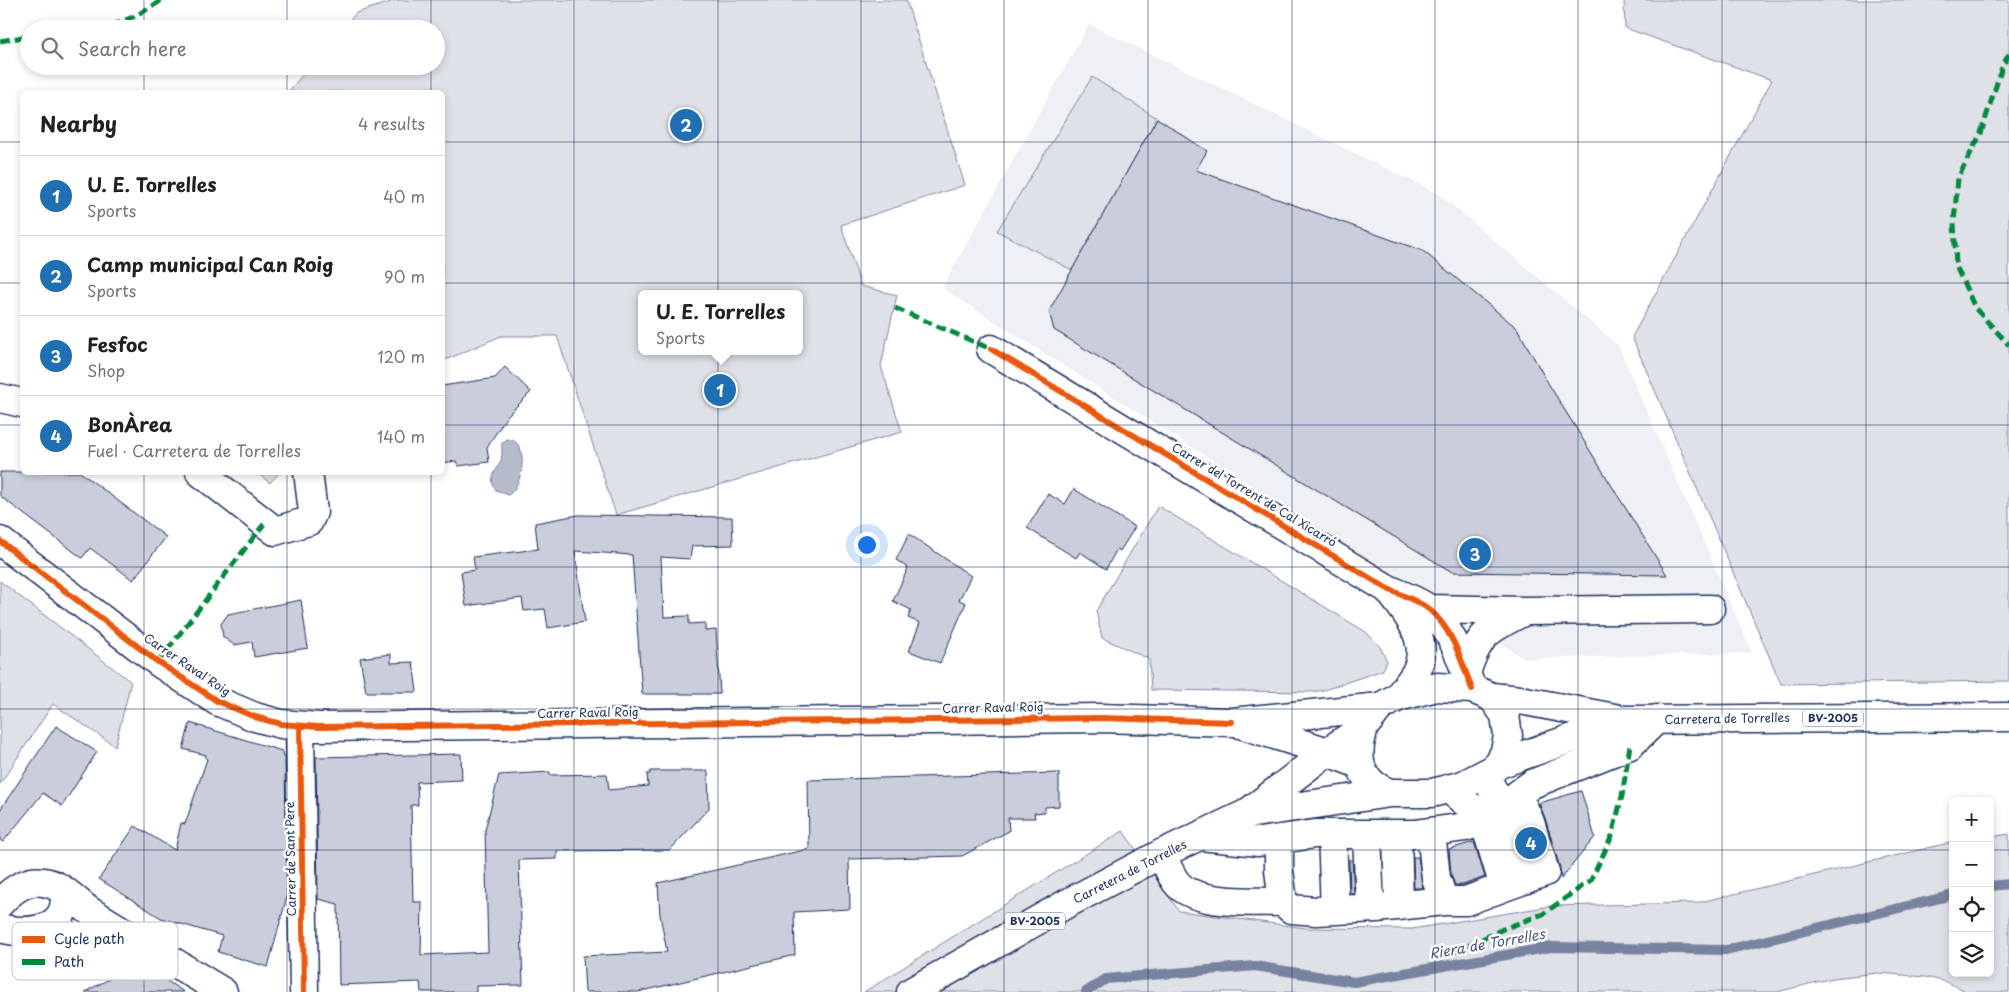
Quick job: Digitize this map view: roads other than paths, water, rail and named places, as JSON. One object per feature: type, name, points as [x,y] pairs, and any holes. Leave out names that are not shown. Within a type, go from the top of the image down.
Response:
[{"type":"street","name":"Carrer del Torrent de Cal Xicarró","points":[[991,349],[1388,589],[1429,609],[1449,631],[1476,686]]},
{"type":"street","points":[[0,398],[20,403]]},
{"type":"street","points":[[204,475],[275,532],[309,521],[312,518],[308,475]]},
{"type":"street","name":"Carrer Raval Roig","points":[[0,542],[158,662],[217,701],[246,714],[282,724],[300,726],[1101,718],[1232,722],[1381,710]]},
{"type":"street","name":"Carrer del Torrent de Cal Xicarró","points":[[1381,710],[1418,667],[1421,649],[1416,630],[1404,609],[1388,589]]},
{"type":"street","name":"Carrer del Torrent de Cal Xicarró","points":[[1429,609],[1525,612],[1710,609]]},
{"type":"street","name":"Carrer del Torrent de Cal Xicarró","points":[[1476,686],[1472,652],[1482,637],[1494,626],[1525,612]]},
{"type":"street","points":[[1476,686],[1505,715],[1508,736],[1505,751],[1493,769],[1492,789],[1492,811],[1505,887]]},
{"type":"street","name":"Carretera de Torrelles","points":[[911,992],[973,955],[1161,854],[1246,814],[1381,710],[1438,687],[1476,686],[1628,733]]},
{"type":"street","points":[[1381,710],[1358,746],[1359,764],[1368,780],[1380,789],[1390,793]]},
{"type":"street","name":"Carretera de Torrelles","points":[[1246,814],[1390,793],[1432,793],[1463,785],[1493,769],[1600,728],[1628,733],[1657,719],[2009,717]]},
{"type":"street","name":"Carrer Raval Roig","points":[[1232,722],[1328,752],[1359,764]]},
{"type":"street","name":"Carrer de Sant Pere","points":[[300,726],[304,992]]},
{"type":"street","points":[[1200,836],[1258,842],[1315,834],[1431,832],[1492,811],[1532,784],[1628,733]]},
{"type":"street","points":[[1161,854],[1177,883],[1196,896],[1232,901],[1283,902],[1291,909],[1335,910],[1444,901],[1466,901],[1545,872],[1530,822],[1492,811],[1449,789]]},
{"type":"street","points":[[1431,832],[1436,878],[1444,901]]},
{"type":"street","points":[[1332,834],[1335,910]]},
{"type":"street","points":[[1367,834],[1370,908]]},
{"type":"street","points":[[1397,834],[1399,906]]},
{"type":"street","points":[[1279,839],[1279,870],[1283,902]]},
{"type":"street","points":[[0,903],[23,885],[32,881],[48,883],[58,886],[90,911],[108,922]]},
{"type":"street","points":[[53,922],[61,914],[66,900],[64,892]]},
{"type":"street","points":[[178,965],[223,992]]},
{"type":"water","points":[[507,439],[515,441],[522,455],[521,474],[518,483],[508,495],[496,490],[492,482],[502,458],[502,443]]},
{"type":"waterway","name":"Riera de Torrelles","points":[[1994,886],[2009,884]]},
{"type":"waterway","name":"Riera de Torrelles","points":[[1086,992],[1106,979],[1255,966],[1354,982],[1551,947],[1726,950],[1949,896]]},
{"type":"place","name":"Camp municipal Can Roig","points":[[686,125]]},
{"type":"place","name":"U. E. Torrelles","points":[[720,390]]},
{"type":"place","name":"Fesfoc","points":[[1475,554]]},
{"type":"place","name":"BonÀrea","points":[[1531,843]]}]
